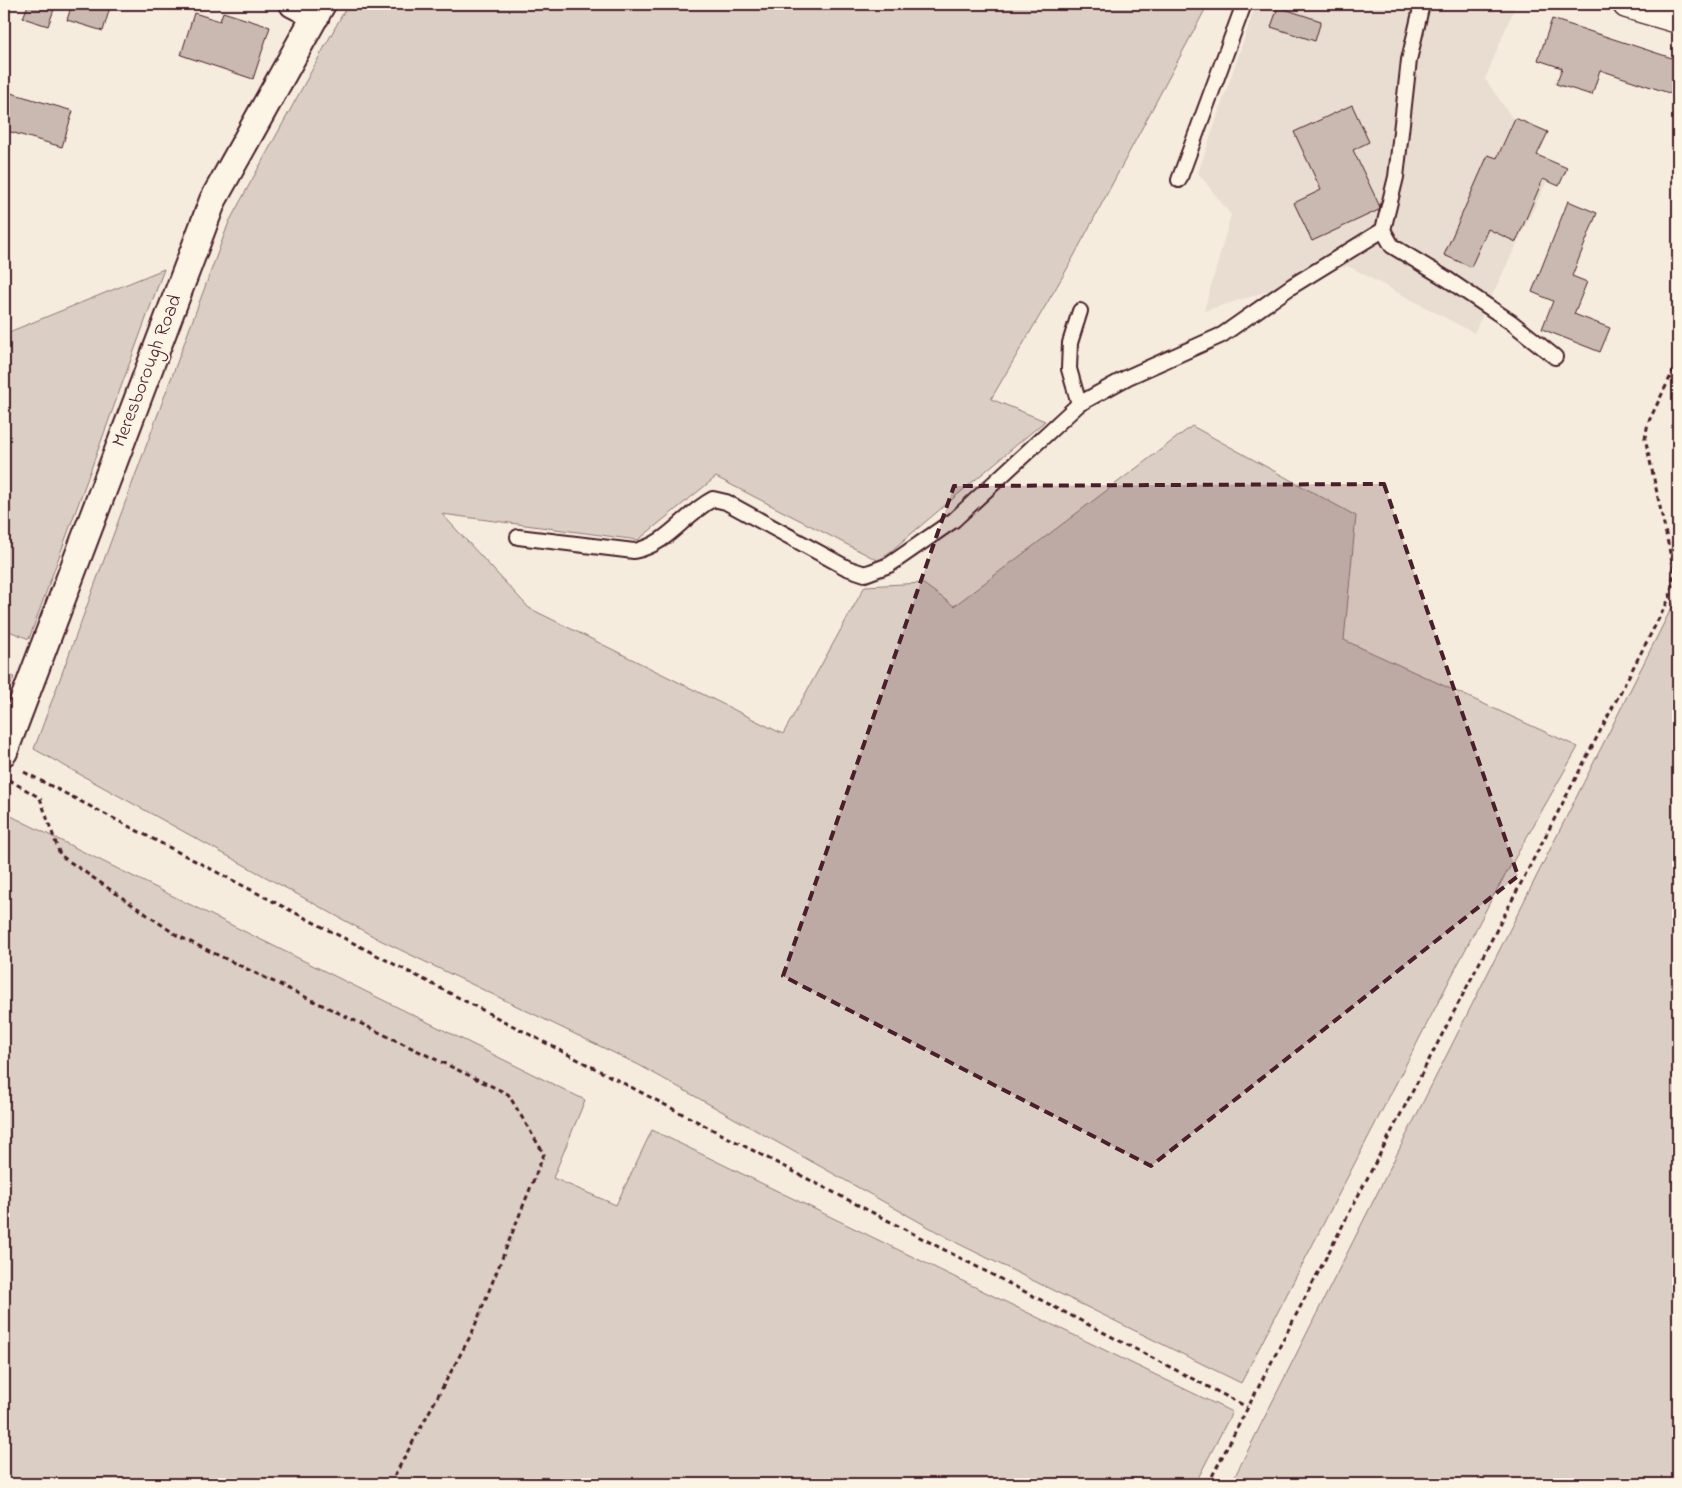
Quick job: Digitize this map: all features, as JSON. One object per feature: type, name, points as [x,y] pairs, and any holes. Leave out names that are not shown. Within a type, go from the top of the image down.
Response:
[{"type":"main road","points":[[1627,4],[1678,19]]},
{"type":"street","points":[[293,4],[319,10]]},
{"type":"street","name":"Meresborough Road","points":[[4,752],[213,200],[319,10]]},
{"type":"lane","points":[[1179,180],[1244,4]]},
{"type":"lane","points":[[1422,4],[1409,60],[1396,177],[1383,230],[1392,246],[1447,279],[1511,322],[1555,357]]},
{"type":"lane","points":[[518,537],[634,551],[648,548],[660,541],[703,504],[713,499],[726,502],[847,568],[865,574],[889,565],[954,520],[1079,404],[1128,377],[1222,335],[1292,286],[1383,230]]},
{"type":"lane","points":[[1079,404],[1069,369],[1070,343],[1080,311]]},
{"type":"path","points":[[1208,1484],[1670,598],[1674,571],[1645,438],[1648,423],[1678,361]]},
{"type":"path","points":[[21,771],[1247,1407]]},
{"type":"path","points":[[4,778],[40,798],[60,856],[178,936],[508,1094],[544,1154],[472,1333],[390,1484]]},
{"type":"highlighted area","points":[[1384,484],[1518,876],[1151,1166],[783,976],[954,486]]},
{"type":"shaded area","points":[[348,4],[1208,4],[1067,269],[991,399],[1045,421],[879,561],[716,477],[638,540],[442,514],[529,608],[783,734],[865,586],[922,583],[954,606],[1192,426],[1356,516],[1344,640],[1578,747],[1490,902],[1241,1383],[959,1244],[639,1065],[380,940],[34,749],[229,222]]},
{"type":"shaded area","points":[[1256,4],[1516,4],[1485,79],[1551,173],[1474,333],[1348,266],[1204,311],[1231,215],[1198,173]]},
{"type":"shaded area","points":[[164,269],[29,639],[4,629],[4,334]]},
{"type":"shaded area","points":[[1678,595],[1678,1484],[1231,1484]]},
{"type":"shaded area","points":[[4,672],[14,677],[4,702]]},
{"type":"shaded area","points":[[7,814],[585,1100],[553,1178],[616,1205],[652,1130],[1232,1412],[1195,1484],[4,1484],[4,823]]},
{"type":"building","points":[[23,4],[56,4],[48,26],[23,18],[28,5]]},
{"type":"building","points":[[72,4],[111,4],[103,31],[67,20]]},
{"type":"building","points":[[1278,7],[1321,21],[1315,41],[1271,27]]},
{"type":"building","points":[[223,12],[270,27],[253,79],[181,55],[194,13],[220,21]]},
{"type":"building","points":[[1552,19],[1678,60],[1678,96],[1600,70],[1592,95],[1556,84],[1562,68],[1538,60]]},
{"type":"building","points":[[4,91],[73,111],[62,147],[4,130]]},
{"type":"building","points":[[1352,105],[1369,142],[1353,150],[1381,209],[1312,241],[1294,203],[1321,190],[1294,132]]},
{"type":"building","points":[[1515,118],[1548,132],[1537,155],[1567,168],[1559,186],[1543,179],[1516,242],[1488,229],[1471,267],[1444,255],[1488,155],[1497,158]]},
{"type":"building","points":[[1568,201],[1597,213],[1572,276],[1587,282],[1574,314],[1610,328],[1600,352],[1542,329],[1553,301],[1532,292]]}]
